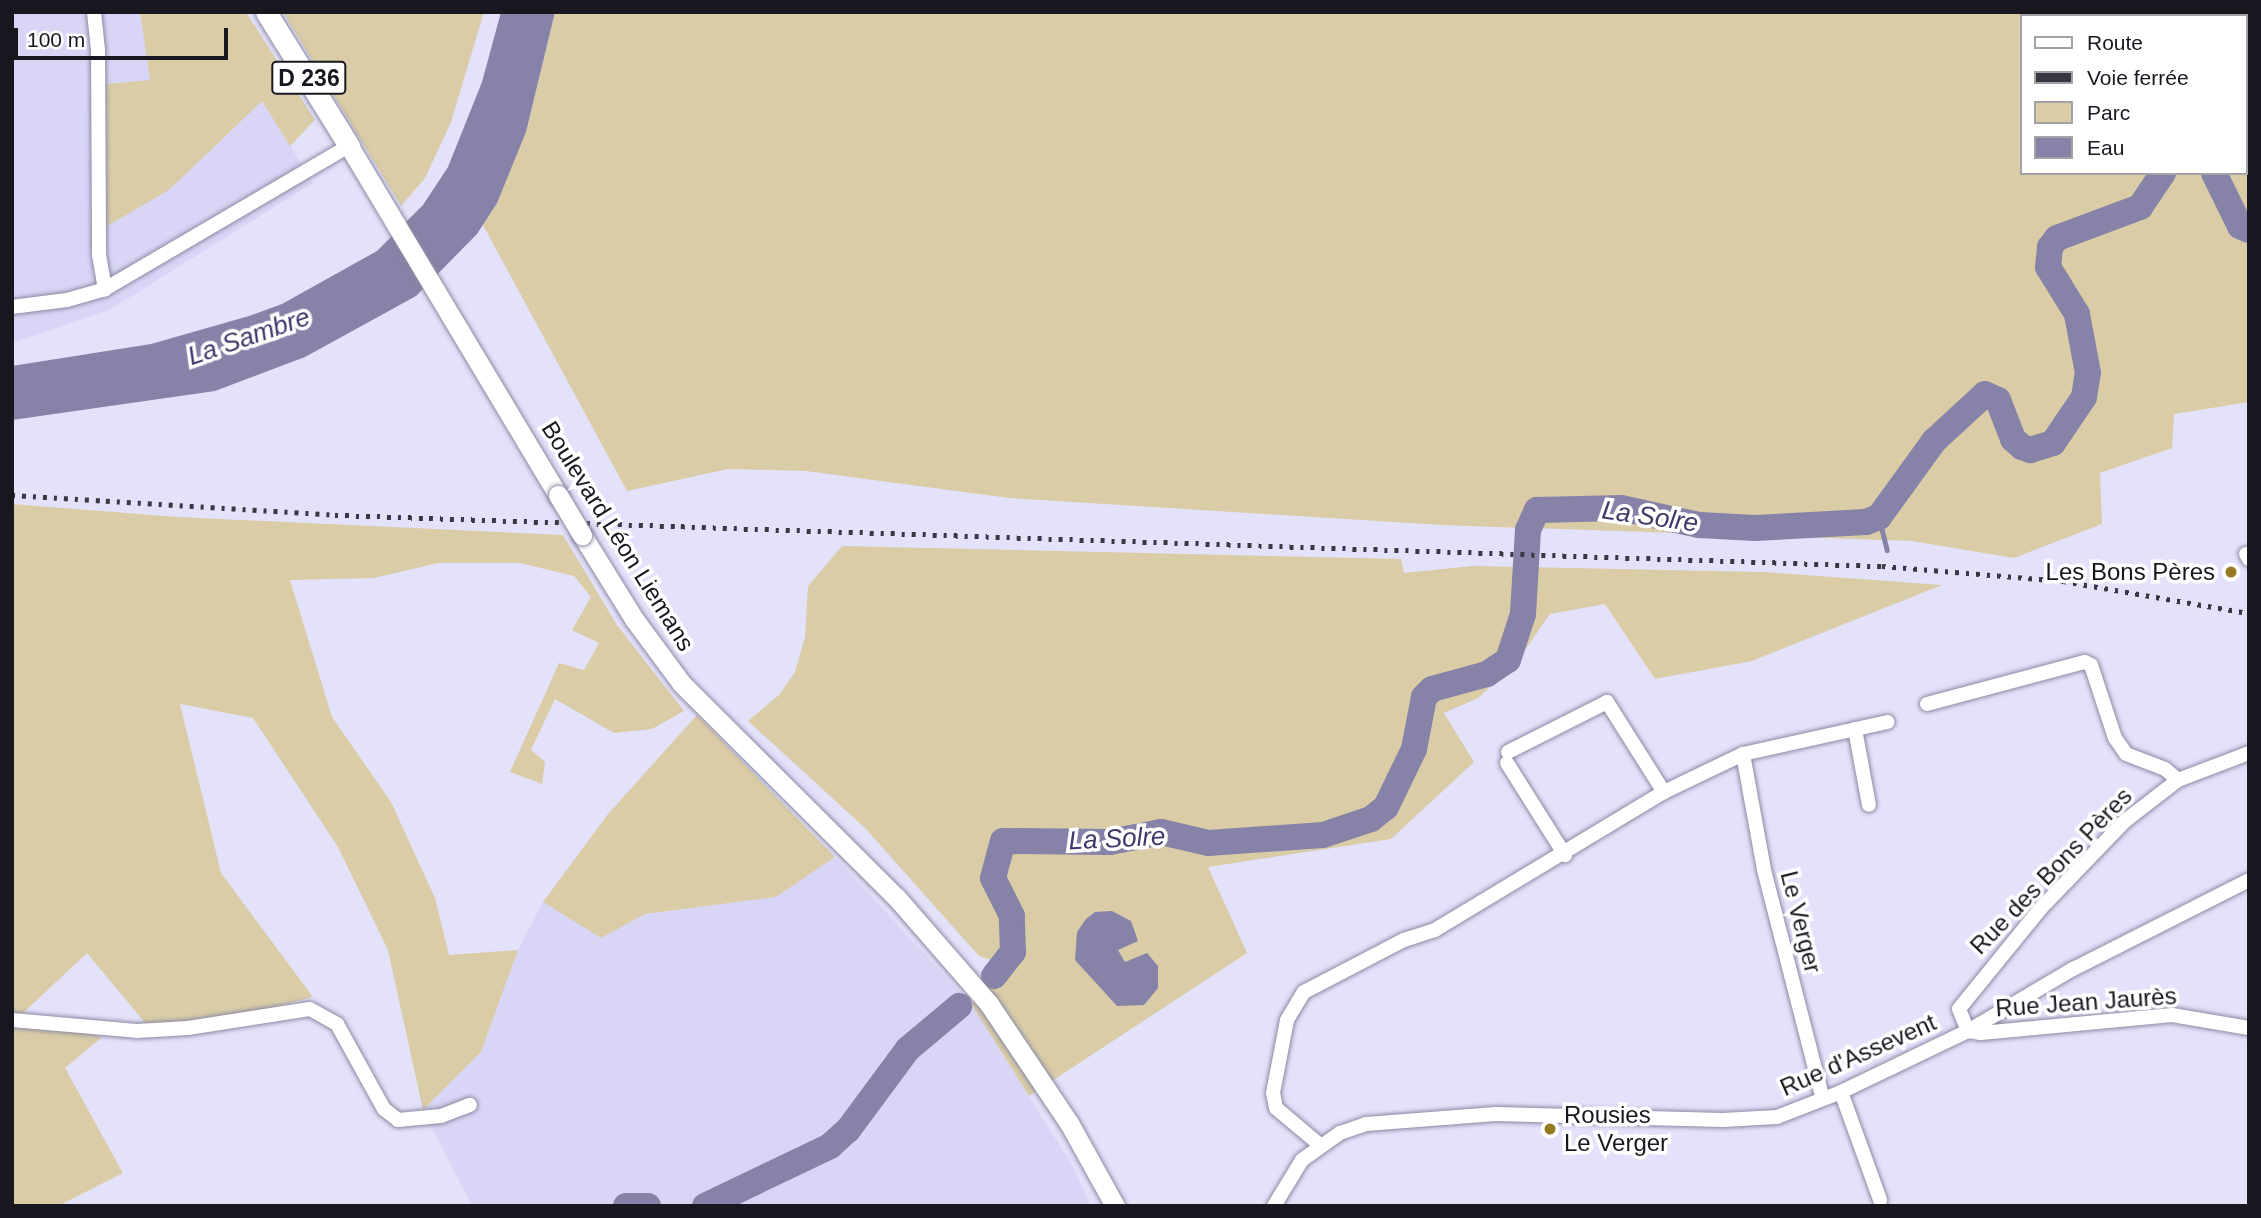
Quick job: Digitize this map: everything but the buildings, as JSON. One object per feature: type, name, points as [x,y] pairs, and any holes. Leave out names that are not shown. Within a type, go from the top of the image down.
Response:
[{"type":"highway","name":"Boulevard Léon Liemans","points":[[266,12],[349,146]]},
{"type":"main road","name":"Boulevard Léon Liemans","points":[[349,146],[634,620],[682,684],[896,897],[989,1004],[1069,1123],[1115,1206]]},
{"type":"street","points":[[94,12],[98,49],[99,255],[105,289]]},
{"type":"street","points":[[12,307],[67,300],[105,289],[349,146]]},
{"type":"street","points":[[1927,704],[2085,662],[2091,665],[2115,738],[2126,754],[2165,769],[2178,780]]},
{"type":"street","points":[[1565,855],[1508,757],[1607,702],[1664,792]]},
{"type":"street","points":[[1320,1145],[1276,1108],[1273,1093],[1287,1020],[1304,992],[1404,940],[1435,930],[1565,855],[1664,792],[1743,754],[1886,722]]},
{"type":"street","points":[[1855,729],[1869,805]]},
{"type":"street","name":"Rue des Bons Pères","points":[[1968,1031],[1959,1010],[1975,984],[2091,855],[2178,780],[2249,753]]},
{"type":"street","name":"Le Verger","points":[[1743,754],[1765,870],[1823,1099]]},
{"type":"street","name":"Rue d'Assevent","points":[[1274,1206],[1287,1179],[1320,1145],[1366,1124],[1406,1117],[1514,1114],[1763,1119],[1823,1099],[1968,1031],[2073,969],[2249,880]]},
{"type":"street","points":[[12,1020],[137,1031],[188,1028],[310,1009],[337,1024],[384,1109],[398,1120],[441,1116],[470,1105]]},
{"type":"street","name":"Rue Jean Jaurès","points":[[1968,1031],[2009,1032],[2172,1015],[2249,1028]]},
{"type":"street","points":[[1841,1092],[1880,1200]]},
{"type":"shaded area","points":[[12,12],[140,12],[150,80],[106,84],[169,190],[262,100],[313,183],[109,310],[12,343]]},
{"type":"shaded area","points":[[835,857],[971,1004],[1072,1165],[1091,1206],[472,1206],[423,1110],[481,1052],[518,950],[543,902],[601,937],[645,914],[776,897]]},
{"type":"green space","points":[[140,12],[246,12],[315,120],[290,146],[262,101],[169,190],[107,226],[106,84],[150,80]]},
{"type":"green space","points":[[283,12],[484,12],[451,122],[425,178],[401,206]]},
{"type":"green space","points":[[555,12],[2249,12],[2249,402],[2174,414],[2172,448],[2100,473],[2102,524],[2014,558],[1912,541],[1441,525],[1009,498],[806,471],[728,469],[627,491],[483,225],[526,132]]},
{"type":"green space","points":[[12,504],[178,517],[563,535],[617,625],[684,711],[652,729],[614,733],[555,699],[531,750],[545,762],[542,784],[510,772],[559,663],[584,670],[599,643],[572,630],[591,597],[574,576],[520,563],[438,563],[374,578],[290,580],[332,717],[391,802],[435,898],[449,955],[518,950],[481,1052],[423,1110],[388,950],[338,847],[253,718],[180,704],[221,873],[313,997],[226,1019],[146,1024],[87,953],[21,1015],[102,1037],[65,1068],[123,1173],[58,1206],[12,1206]]},
{"type":"green space","points":[[842,546],[1401,559],[1404,573],[1472,566],[1764,572],[1942,585],[1752,661],[1655,679],[1605,604],[1550,614],[1516,663],[1478,698],[1444,713],[1474,762],[1391,839],[1208,867],[1247,953],[1029,1096],[971,1004],[1014,967],[979,956],[865,828],[748,721],[780,694],[795,672],[805,637],[808,586]]},
{"type":"green space","points":[[697,715],[835,857],[776,897],[645,914],[601,938],[543,902],[608,814]]},
{"type":"water","name":"La Sambre","points":[[501,12],[555,12],[526,132],[497,203],[477,234],[416,296],[305,357],[215,391],[12,420],[12,366],[151,344],[249,316],[282,304],[377,251],[423,205],[448,167],[482,82]]},
{"type":"water","points":[[1112,911],[1131,921],[1138,941],[1118,950],[1125,962],[1147,953],[1158,966],[1158,988],[1144,1005],[1117,1006],[1075,960],[1077,932],[1086,919],[1095,912]]},
{"type":"waterway","name":"La Solre","points":[[994,976],[1013,952],[1012,916],[993,878],[1003,841],[1110,842],[1161,832],[1208,843],[1323,835],[1371,819],[1386,807],[1414,749],[1424,697],[1432,689],[1487,674],[1508,660],[1523,614],[1528,530],[1537,510],[1621,508],[1699,525],[1755,528],[1866,522],[1879,517],[1934,441],[1985,394],[1998,400],[2013,439],[2022,447],[2030,450],[2053,443],[2084,397],[2088,373],[2077,314],[2048,267],[2050,247],[2057,238],[2140,207],[2162,175]]},
{"type":"waterway","name":"La Solre","points":[[2215,175],[2240,226],[2249,230]]},
{"type":"waterway","points":[[1879,517],[1887,550]]},
{"type":"waterway","name":"La Solre","points":[[705,1206],[830,1146],[848,1130],[908,1049],[959,1006]]},
{"type":"waterway","name":"La Solre","points":[[626,1206],[648,1206]]},
{"type":"railway","points":[[12,495],[335,515],[1882,566],[2063,581],[2249,613]]},
{"type":"place","name":"Les Bons Pères","points":[[2231,572]]},
{"type":"place","name":"Rousies Le Verger","points":[[1550,1129]]}]
